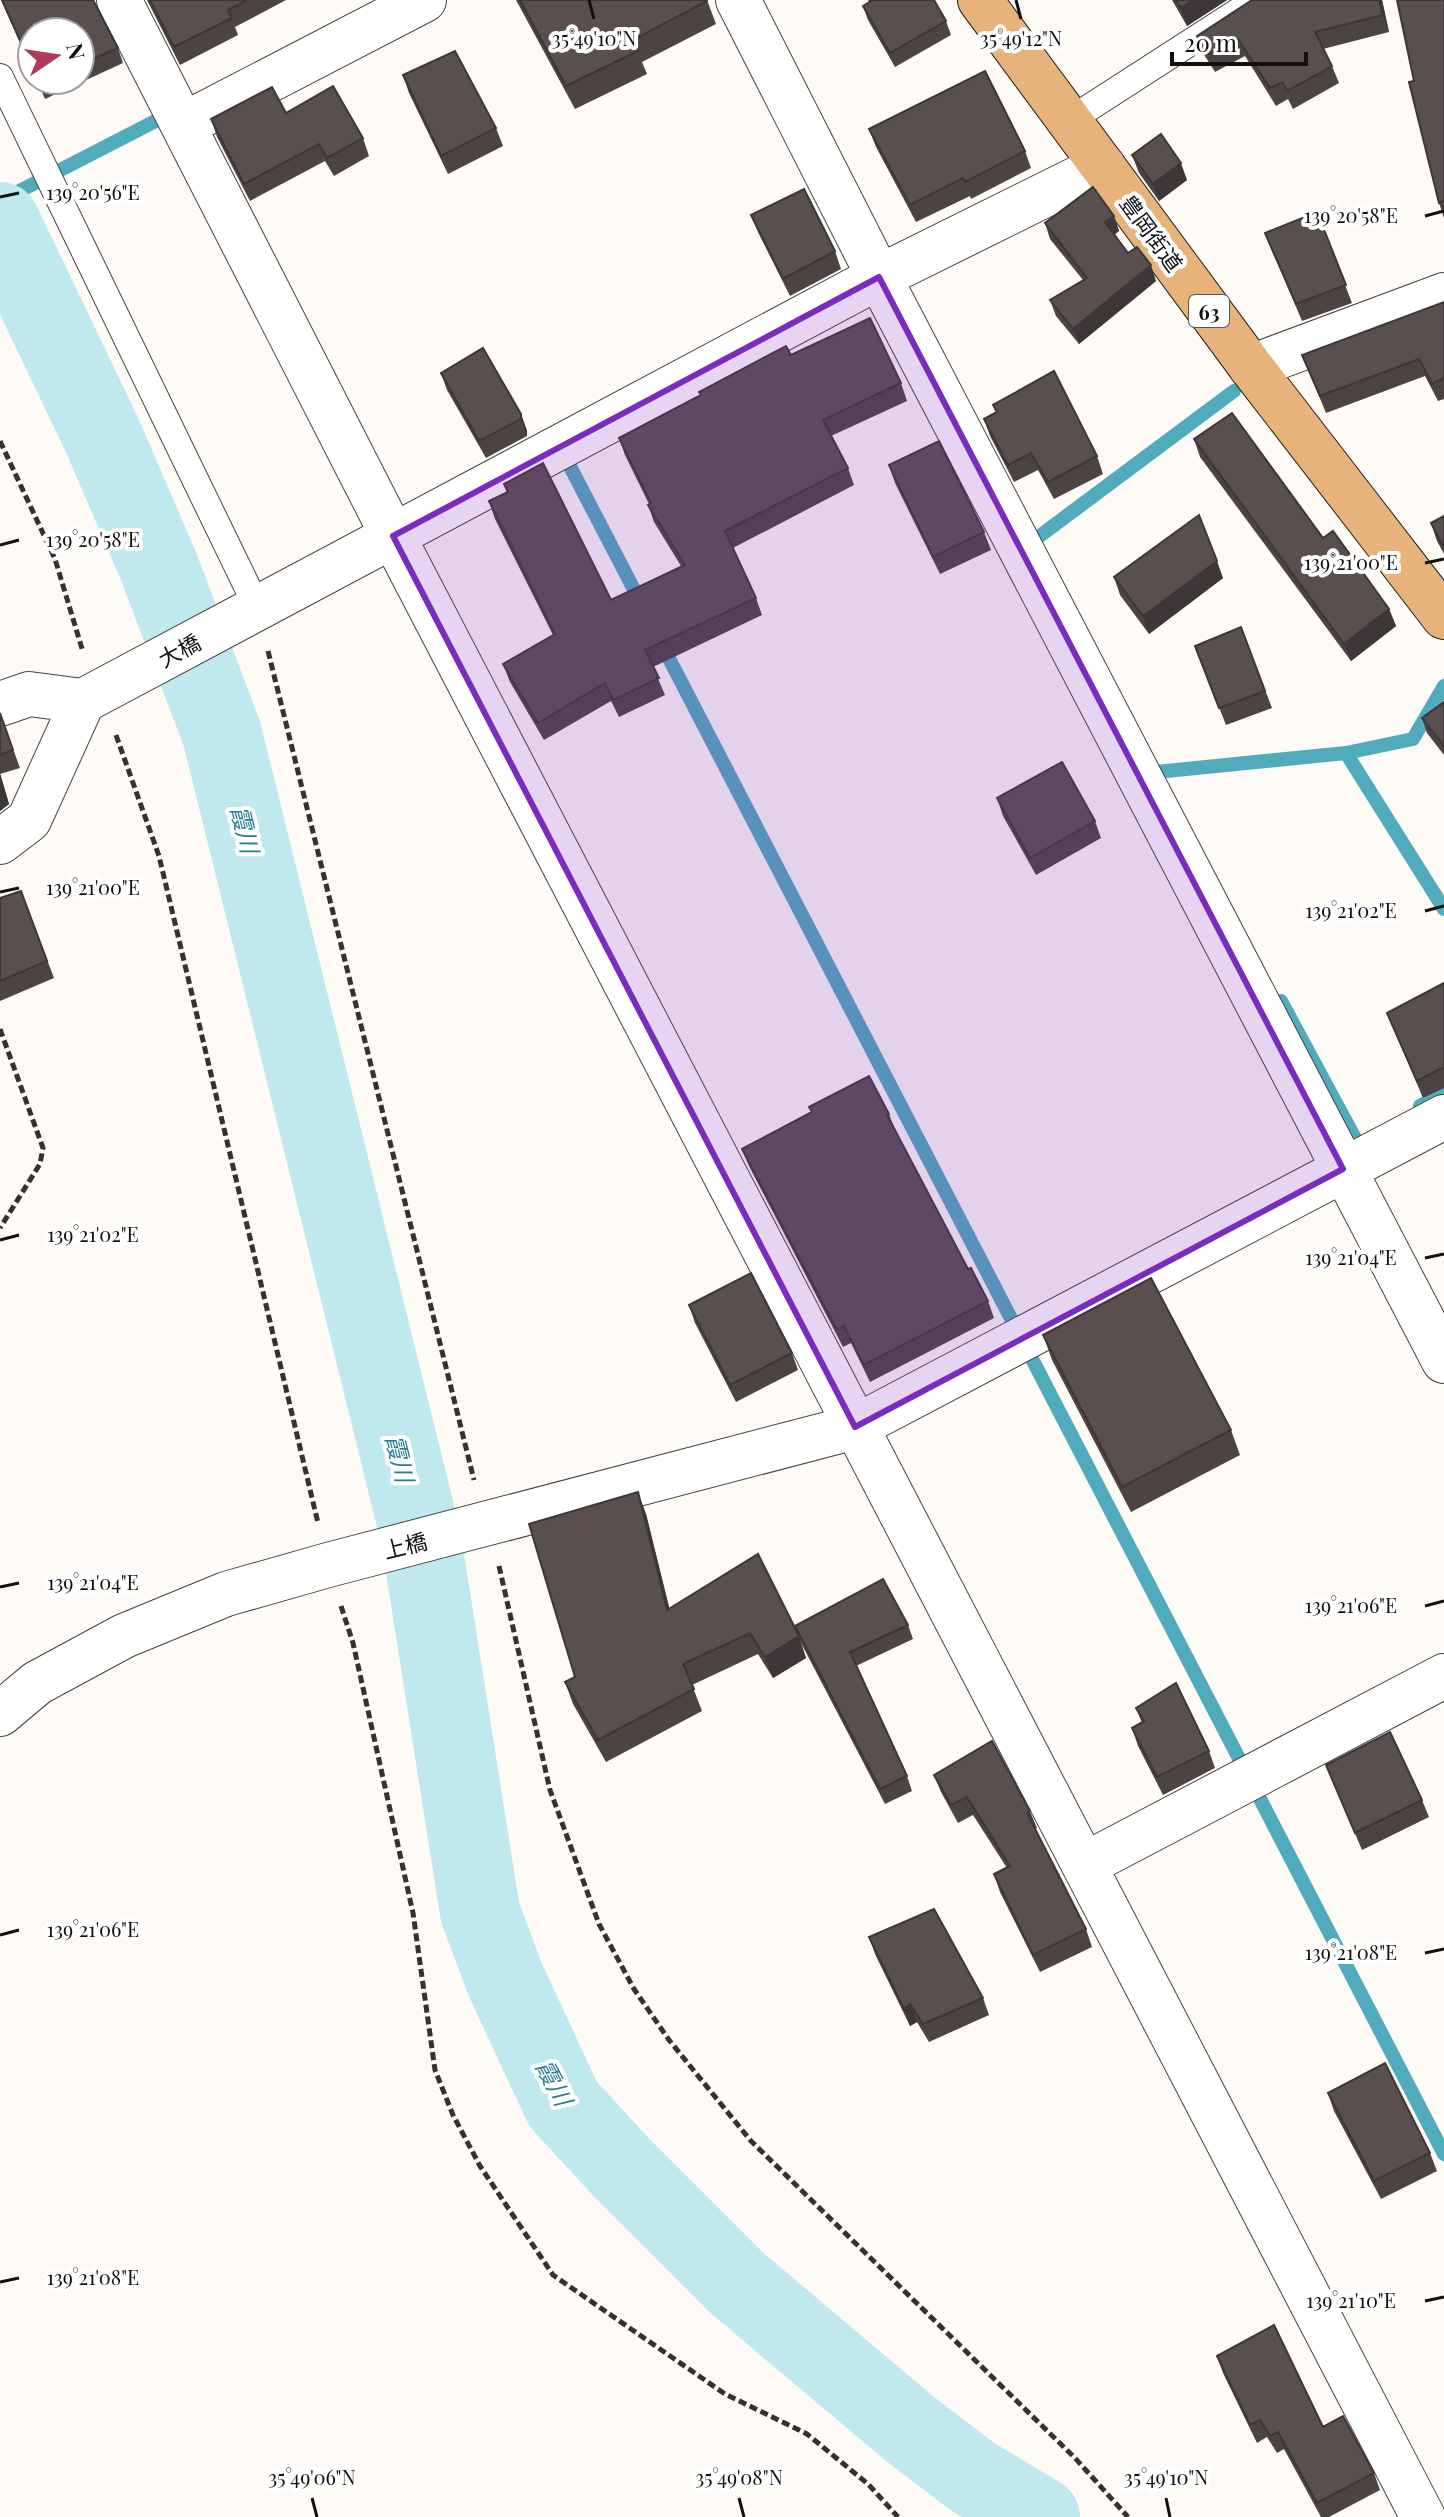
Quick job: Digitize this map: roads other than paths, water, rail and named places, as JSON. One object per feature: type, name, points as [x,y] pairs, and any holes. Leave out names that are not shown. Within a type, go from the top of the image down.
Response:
[{"type":"main road","name":"豊岡街道","points":[[980,0],[1251,367],[1444,617]]},
{"type":"street","points":[[119,0],[393,536],[1423,2517]]},
{"type":"street","points":[[183,125],[424,0]]},
{"type":"street","points":[[738,0],[1444,1361]]},
{"type":"street","name":"大橋","points":[[98,693],[879,277],[1103,166]]},
{"type":"street","points":[[1251,367],[1444,295]]},
{"type":"street","points":[[0,704],[29,694],[98,693],[29,820],[0,842]]},
{"type":"street","name":"上橋","points":[[0,1714],[37,1683],[124,1636],[226,1594],[855,1427],[1444,1117]]},
{"type":"street","points":[[1084,1865],[1444,1676]]},
{"type":"lane","points":[[1070,120],[1256,0]]},
{"type":"lane","points":[[0,77],[252,612]]},
{"type":"waterway","points":[[0,201],[171,113]]},
{"type":"waterway","name":"霞川","points":[[0,222],[102,435],[158,565],[222,734],[421,1538],[480,1912],[505,1979],[563,2104],[622,2168],[737,2283],[910,2429],[973,2477],[1040,2517]]},
{"type":"waterway","points":[[1033,541],[1234,391]]},
{"type":"waterway","points":[[562,451],[641,603]]},
{"type":"waterway","points":[[661,643],[1444,2154]]},
{"type":"waterway","points":[[1156,772],[1346,753],[1413,739],[1444,686]]},
{"type":"waterway","points":[[1346,753],[1444,909]]},
{"type":"waterway","points":[[1281,1001],[1356,1140],[1340,1148]]},
{"type":"waterway","points":[[1420,1106],[1444,1093]]}]
